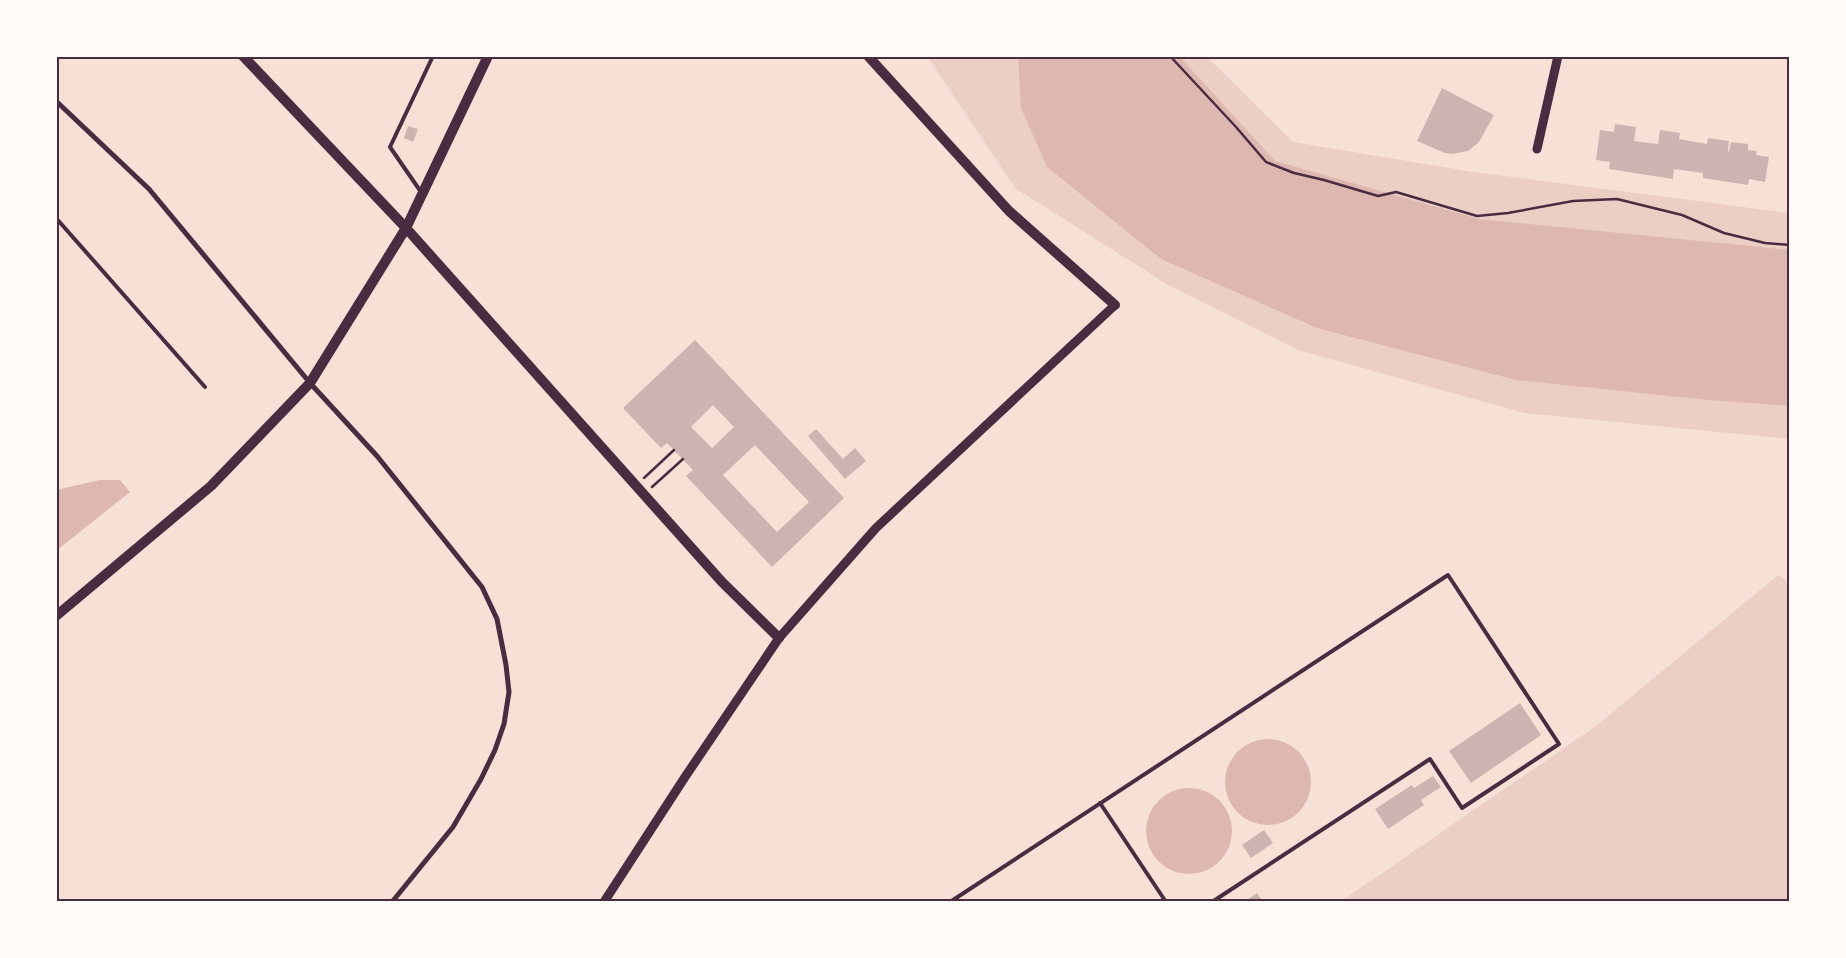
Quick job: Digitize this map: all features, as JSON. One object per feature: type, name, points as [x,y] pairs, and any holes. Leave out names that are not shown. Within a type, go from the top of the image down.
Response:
[{"type":"main road","points":[[243,56],[406,228],[722,582],[780,638]]},
{"type":"main road","points":[[56,616],[211,486],[310,383],[406,228],[488,56]]},
{"type":"main road","points":[[868,56],[1009,211],[1115,305]]},
{"type":"street","points":[[1536,148],[1558,56]]},
{"type":"street","points":[[56,101],[149,189],[310,383],[377,456],[482,587],[496,619],[506,665],[508,692],[504,724],[495,750],[452,827],[392,902]]},
{"type":"street","points":[[604,902],[685,777],[780,638],[876,528],[1115,305]]},
{"type":"lane","points":[[422,194],[390,147],[434,56]]},
{"type":"lane","points":[[56,218],[205,387]]},
{"type":"lane","points":[[950,902],[1448,576],[1559,744],[1462,808],[1430,759],[1212,902]]},
{"type":"lane","points":[[1100,803],[1166,902]]},
{"type":"path","points":[[1170,56],[1266,162],[1294,173],[1378,196],[1396,192],[1477,216],[1508,213],[1573,201],[1617,199],[1682,215],[1724,233],[1765,242],[1790,245]]},
{"type":"path","points":[[636,486],[674,450]]},
{"type":"path","points":[[643,494],[683,459]]},
{"type":"shaded area","points":[[927,56],[1206,56],[1293,142],[1473,172],[1790,213],[1790,439],[1524,413],[1298,350],[1168,285],[1015,188]]},
{"type":"shaded area","points":[[1018,56],[1179,56],[1275,161],[1479,219],[1790,250],[1790,406],[1708,400],[1516,380],[1317,328],[1161,259],[1047,167],[1021,108]]},
{"type":"shaded area","points":[[100,480],[120,480],[130,492],[56,551],[56,490]]},
{"type":"shaded area","points":[[1778,575],[1790,583],[1790,902],[1340,902],[1596,726]]},
{"type":"shaded area","points":[[1268,739],[1292,746],[1304,758],[1311,782],[1304,806],[1292,818],[1268,825],[1244,818],[1232,806],[1225,782],[1232,758],[1244,746]]},
{"type":"shaded area","points":[[1189,788],[1213,795],[1225,807],[1232,831],[1225,855],[1213,867],[1189,874],[1165,867],[1153,855],[1146,831],[1153,807],[1165,795]]},
{"type":"building","points":[[1442,88],[1494,115],[1479,142],[1468,151],[1452,154],[1445,153],[1417,141]]},
{"type":"building","points":[[1615,124],[1636,127],[1634,141],[1658,144],[1660,130],[1680,133],[1679,139],[1707,144],[1708,138],[1729,141],[1729,152],[1731,142],[1748,144],[1748,150],[1757,151],[1756,155],[1769,157],[1765,182],[1749,179],[1748,185],[1703,178],[1703,173],[1674,169],[1673,179],[1609,169],[1610,162],[1596,160],[1600,130],[1614,132]]},
{"type":"building","points":[[408,126],[418,129],[413,142],[404,138]]},
{"type":"building","points":[[695,340],[844,498],[772,567],[686,476],[693,470],[667,443],[661,448],[623,408]],"holes":[[[713,405],[734,427],[712,448],[691,427]],[[755,445],[809,502],[777,532],[723,475]]]},
{"type":"building","points":[[816,429],[843,459],[855,448],[866,461],[845,479],[808,436]]},
{"type":"building","points":[[1520,703],[1541,735],[1471,783],[1449,751]]},
{"type":"building","points":[[1433,776],[1441,787],[1421,800],[1424,805],[1388,829],[1375,809],[1412,785],[1414,788]]},
{"type":"building","points":[[1264,830],[1273,843],[1251,858],[1242,845]]},
{"type":"building","points":[[1257,893],[1263,902],[1244,902]]}]
